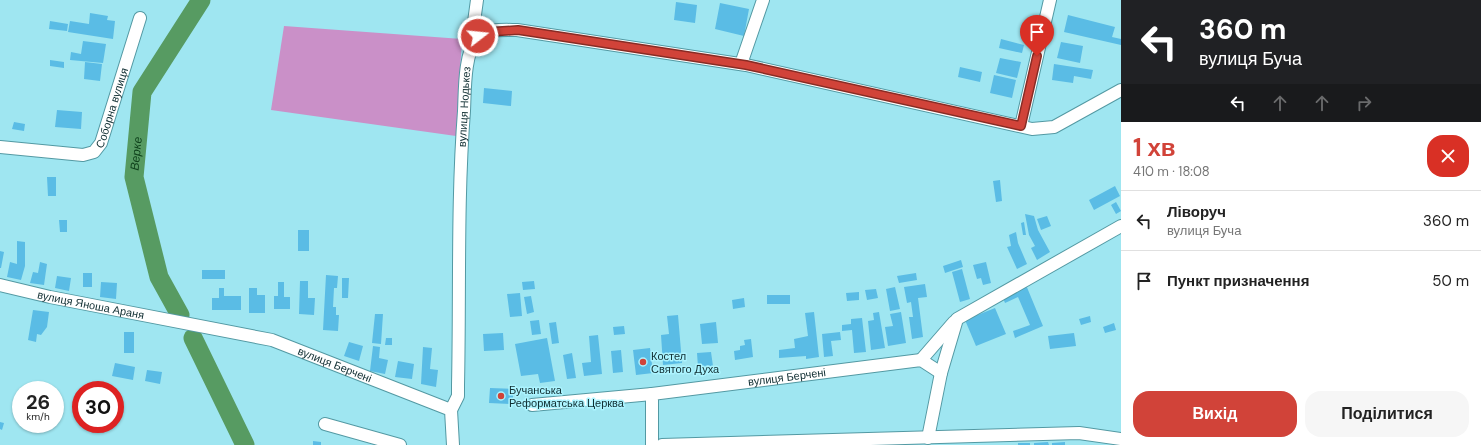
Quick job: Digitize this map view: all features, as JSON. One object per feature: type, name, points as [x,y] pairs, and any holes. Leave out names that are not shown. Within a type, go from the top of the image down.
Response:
[{"type":"street","name":"вулиця Нодькез","points":[[451,410],[458,396],[459,174],[466,82],[477,0]]},
{"type":"street","points":[[740,64],[763,0]]},
{"type":"street","points":[[1021,126],[1050,0]]},
{"type":"street","name":"Соборна вулиця","points":[[0,147],[83,155],[94,152],[101,143],[140,18]]},
{"type":"street","points":[[470,47],[478,36],[487,32],[518,30],[740,64],[1032,129],[1054,127],[1121,90]]},
{"type":"street","points":[[941,372],[921,360],[957,319],[1121,226]]},
{"type":"street","name":"вулиця Яноша Араня","points":[[0,285],[182,322]]},
{"type":"street","points":[[928,438],[941,372],[957,319]]},
{"type":"street","name":"вулиця Берчені","points":[[182,322],[272,340],[451,410]]},
{"type":"street","name":"вулиця Берчені","points":[[532,405],[652,394],[921,360]]},
{"type":"street","points":[[652,394],[652,445]]},
{"type":"street","points":[[451,410],[452,445]]},
{"type":"street","points":[[325,424],[400,445]]},
{"type":"street","points":[[662,445],[1079,433],[1121,439]]},
{"type":"shaded area","points":[[284,26],[462,39],[456,136],[271,110]]},
{"type":"building","points":[[676,2],[697,5],[695,23],[674,20]]},
{"type":"building","points":[[720,3],[749,9],[744,36],[715,29]]},
{"type":"building","points":[[90,13],[108,16],[107,20],[115,21],[113,39],[68,32],[70,21],[89,24]]},
{"type":"building","points":[[1068,15],[1115,27],[1112,37],[1121,39],[1121,45],[1064,32]]},
{"type":"building","points":[[50,21],[68,24],[67,31],[49,29]]},
{"type":"building","points":[[1001,39],[1024,45],[1022,53],[999,48]]},
{"type":"building","points":[[83,41],[106,44],[103,63],[70,60],[71,52],[81,54]]},
{"type":"building","points":[[1061,42],[1083,46],[1080,63],[1057,58]]},
{"type":"building","points":[[1000,58],[1021,62],[1017,78],[996,73]]},
{"type":"building","points":[[50,60],[64,62],[64,68],[50,66]]},
{"type":"building","points":[[85,62],[102,64],[100,81],[84,79]]},
{"type":"building","points":[[1054,64],[1093,70],[1091,79],[1074,76],[1073,83],[1052,80]]},
{"type":"building","points":[[960,67],[982,72],[980,82],[958,77]]},
{"type":"building","points":[[994,75],[1016,80],[1012,98],[990,93]]},
{"type":"building","points":[[484,88],[512,91],[511,106],[483,103]]},
{"type":"building","points":[[57,110],[82,112],[81,129],[55,127]]},
{"type":"building","points":[[14,122],[25,124],[24,131],[12,129]]},
{"type":"building","points":[[47,177],[56,177],[56,196],[48,196]]},
{"type":"building","points":[[1000,180],[1002,201],[996,202],[993,181]]},
{"type":"building","points":[[1115,186],[1120,196],[1094,210],[1089,200]]},
{"type":"building","points":[[1116,202],[1121,211],[1116,214],[1111,205]]},
{"type":"building","points":[[1025,214],[1034,216],[1038,230],[1050,252],[1037,260],[1031,248],[1035,246],[1029,235]]},
{"type":"building","points":[[1047,216],[1051,226],[1041,230],[1037,219]]},
{"type":"building","points":[[59,220],[67,220],[67,232],[60,232]]},
{"type":"building","points":[[1024,222],[1026,235],[1023,235],[1021,223]]},
{"type":"building","points":[[298,230],[309,230],[309,251],[298,251]]},
{"type":"building","points":[[1016,232],[1018,243],[1027,264],[1017,269],[1007,247],[1011,246],[1009,235]]},
{"type":"building","points":[[17,241],[25,242],[25,266],[21,280],[7,277],[10,262],[17,264]]},
{"type":"building","points":[[0,251],[4,252],[1,268],[0,268]]},
{"type":"building","points":[[961,260],[963,267],[945,273],[943,266]]},
{"type":"building","points":[[40,262],[47,264],[44,285],[30,283],[33,272],[38,273]]},
{"type":"building","points":[[986,262],[991,283],[983,285],[981,278],[977,279],[973,265]]},
{"type":"building","points":[[962,269],[970,299],[960,302],[952,272]]},
{"type":"building","points":[[202,270],[225,270],[225,279],[202,279]]},
{"type":"building","points":[[83,273],[92,273],[92,287],[83,287]]},
{"type":"building","points":[[916,273],[917,280],[899,283],[897,276]]},
{"type":"building","points":[[326,275],[338,276],[337,288],[334,288],[333,307],[336,307],[336,315],[339,315],[338,331],[323,330]]},
{"type":"building","points":[[57,276],[71,278],[69,291],[55,288]]},
{"type":"building","points":[[342,278],[349,278],[348,298],[342,298]]},
{"type":"building","points":[[300,281],[308,281],[308,298],[315,298],[314,315],[299,314]]},
{"type":"building","points":[[534,281],[535,289],[523,290],[522,282]]},
{"type":"building","points":[[101,282],[117,283],[116,299],[100,297]]},
{"type":"building","points":[[278,282],[284,282],[284,297],[290,297],[290,309],[274,309],[274,296],[278,296]]},
{"type":"building","points":[[925,284],[927,297],[918,298],[923,337],[912,339],[909,317],[913,317],[911,302],[907,303],[904,287]]},
{"type":"building","points":[[1026,285],[1043,326],[1015,338],[1013,331],[1030,325],[1018,297],[1005,303],[1003,298]]},
{"type":"building","points":[[895,287],[900,309],[890,311],[886,289]]},
{"type":"building","points":[[219,288],[224,288],[224,296],[241,296],[241,310],[212,310],[212,298],[219,298]]},
{"type":"building","points":[[249,288],[257,288],[257,295],[265,295],[265,313],[249,313]]},
{"type":"building","points":[[876,289],[878,298],[867,300],[865,290]]},
{"type":"building","points":[[859,292],[859,300],[847,301],[846,293]]},
{"type":"building","points":[[520,293],[522,316],[510,317],[507,294]]},
{"type":"building","points":[[767,295],[790,295],[790,304],[767,304]]},
{"type":"building","points":[[531,296],[534,312],[527,314],[524,297]]},
{"type":"building","points":[[744,298],[745,307],[733,309],[732,300]]},
{"type":"building","points":[[995,308],[1006,334],[976,346],[965,320]]},
{"type":"building","points":[[33,310],[49,312],[47,327],[41,335],[37,334],[36,342],[28,340]]},
{"type":"building","points":[[814,312],[819,357],[806,359],[806,356],[779,358],[779,350],[795,348],[794,339],[808,336],[805,313]]},
{"type":"building","points":[[879,312],[885,348],[871,350],[868,321],[874,320],[873,313]]},
{"type":"building","points":[[901,312],[906,343],[888,346],[885,327],[893,326],[890,314]]},
{"type":"building","points":[[375,314],[383,314],[381,344],[372,343]]},
{"type":"building","points":[[678,315],[682,363],[663,365],[661,335],[669,334],[667,316]]},
{"type":"building","points":[[1090,316],[1091,322],[1081,325],[1079,319]]},
{"type":"building","points":[[862,318],[866,352],[854,353],[852,330],[842,331],[842,325],[851,324],[851,319]]},
{"type":"building","points":[[539,320],[541,334],[532,335],[530,321]]},
{"type":"building","points":[[556,322],[559,343],[552,344],[549,323]]},
{"type":"building","points":[[716,322],[718,343],[702,344],[700,324]]},
{"type":"building","points":[[1114,323],[1116,330],[1105,333],[1103,327]]},
{"type":"building","points":[[624,326],[625,334],[614,335],[613,327]]},
{"type":"building","points":[[124,332],[134,332],[134,353],[124,353]]},
{"type":"building","points":[[840,332],[841,340],[831,341],[833,356],[824,357],[822,334]]},
{"type":"building","points":[[503,333],[504,350],[484,351],[483,334]]},
{"type":"building","points":[[1074,333],[1076,346],[1050,349],[1048,336]]},
{"type":"building","points":[[598,335],[602,374],[584,376],[582,363],[591,362],[589,336]]},
{"type":"building","points":[[386,338],[392,338],[392,345],[385,345]]},
{"type":"building","points":[[547,338],[555,381],[540,383],[538,374],[521,376],[515,344]]},
{"type":"building","points":[[751,339],[753,357],[735,360],[734,351],[740,350],[740,346],[745,345],[744,340]]},
{"type":"building","points":[[349,342],[363,346],[359,361],[344,356]]},
{"type":"building","points":[[373,346],[380,347],[379,358],[388,360],[385,374],[370,371]]},
{"type":"building","points":[[423,347],[432,348],[430,369],[438,370],[436,387],[421,384]]},
{"type":"building","name":"Костел Святого Духа","points":[[650,348],[653,373],[636,375],[633,350]]},
{"type":"building","points":[[621,350],[623,372],[613,373],[611,351]]},
{"type":"building","points":[[711,352],[713,366],[698,367],[697,353]]},
{"type":"building","points":[[572,353],[576,378],[567,379],[563,355]]},
{"type":"building","points":[[398,361],[414,364],[412,379],[395,377]]},
{"type":"building","points":[[115,363],[135,367],[133,380],[112,376]]},
{"type":"building","points":[[147,370],[162,372],[160,384],[145,381]]},
{"type":"building","name":"Бучанська Реформатська Церква","points":[[490,388],[513,389],[513,404],[489,403]]},
{"type":"building","points":[[0,422],[4,423],[2,430],[0,429]]},
{"type":"building","points":[[313,441],[321,442],[321,445],[313,445]]},
{"type":"building","points":[[1048,442],[1049,445],[1034,445],[1034,443]]},
{"type":"building","points":[[1065,442],[1065,445],[1052,445],[1052,443]]},
{"type":"building","points":[[1018,443],[1030,443],[1030,445],[1018,445]]},
{"type":"waterway","name":"Верке","points":[[180,315],[159,277],[134,177],[142,92],[201,0]]},
{"type":"waterway","name":"Верке","points":[[193,338],[245,445]]},
{"type":"place","name":"Костел Святого Духа","points":[[643,362]]},
{"type":"place","name":"Бучанська Реформатська Церква","points":[[501,396]]},
{"type":"route","points":[[478,36],[487,32],[518,30],[746,65],[1021,126],[1037,56]]}]
